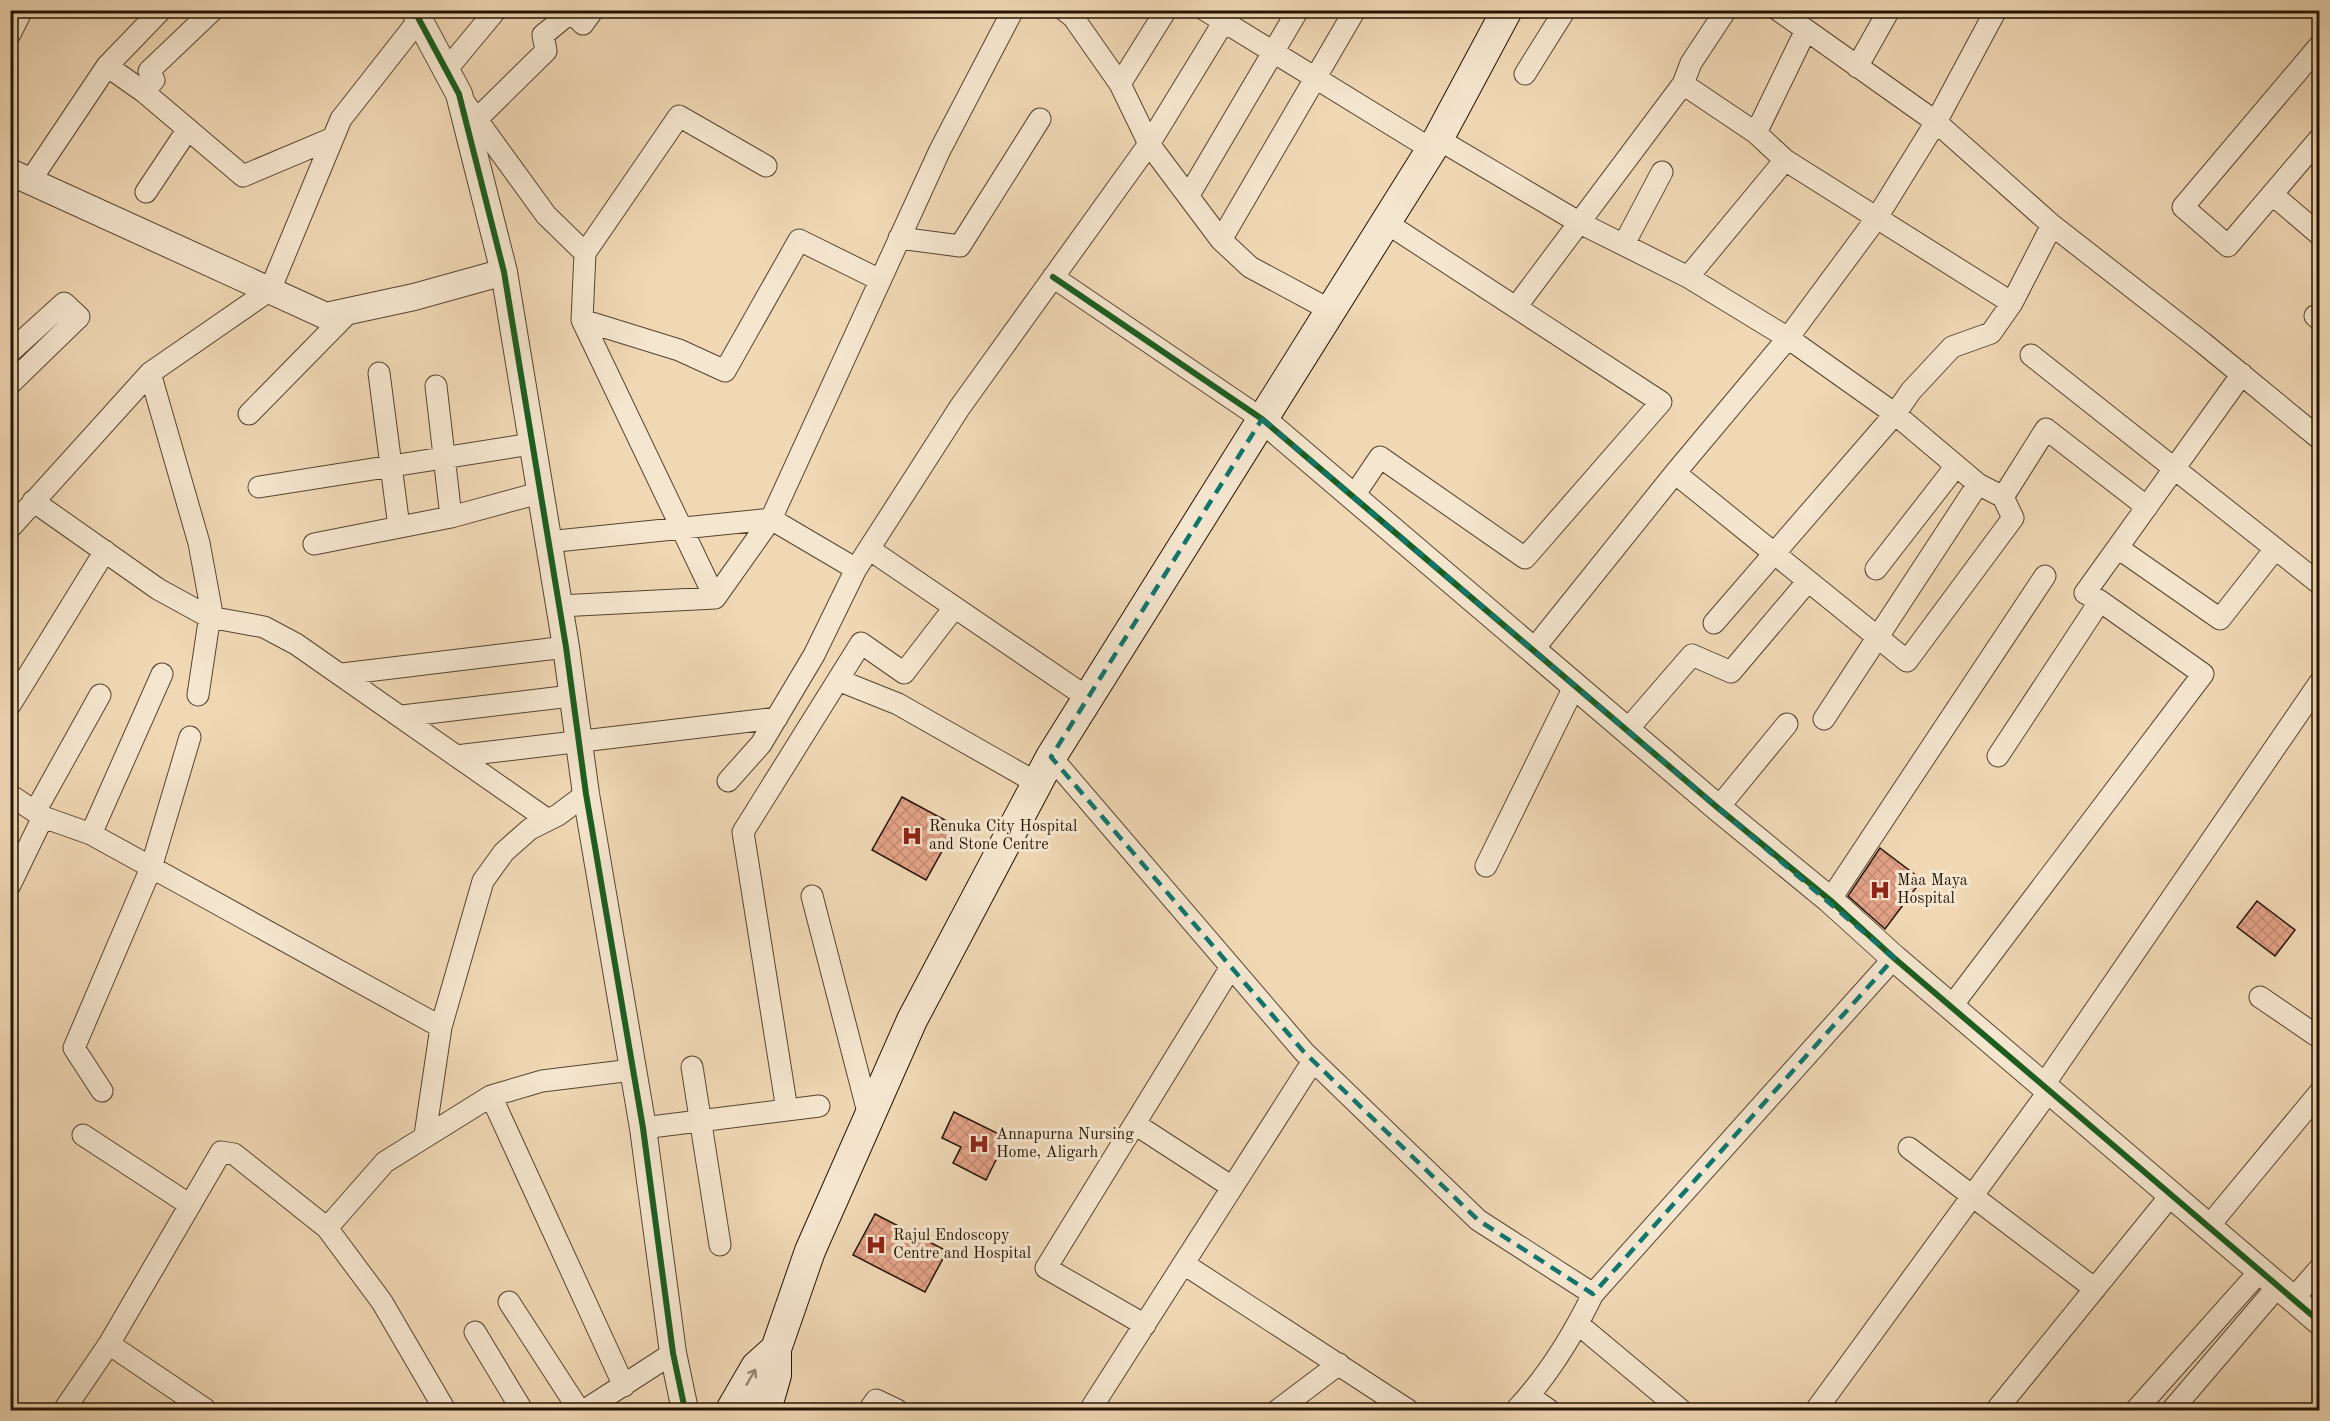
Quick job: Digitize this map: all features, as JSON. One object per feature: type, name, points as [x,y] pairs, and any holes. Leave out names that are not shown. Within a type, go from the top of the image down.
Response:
[{"type":"main road","points":[[766,1410],[776,1375],[776,1349],[810,1251],[912,1020],[1044,770],[1434,144],[1507,10]]},
{"type":"main road","points":[[731,1410],[756,1367],[776,1349]]},
{"type":"street","points":[[10,34],[22,10]]},
{"type":"street","points":[[161,10],[107,66],[20,176],[326,316],[414,297],[504,272]]},
{"type":"street","points":[[144,92],[154,80],[149,71],[213,10]]},
{"type":"street","points":[[447,69],[496,10]]},
{"type":"street","points":[[476,120],[546,51],[543,35],[571,12],[583,24],[593,10]]},
{"type":"street","points":[[715,598],[771,519],[940,150],[1013,10]]},
{"type":"street","points":[[1064,10],[1073,17],[1120,84],[1149,144],[1221,240],[1250,267],[1330,310]]},
{"type":"street","points":[[1120,84],[1166,10]]},
{"type":"street","points":[[1205,10],[1227,16],[1273,52],[1316,78],[1434,144],[1688,277],[1788,338],[1895,414],[1978,484],[2003,497],[2013,518],[1907,661],[1675,473]]},
{"type":"street","points":[[1189,195],[1298,10]]},
{"type":"street","points":[[1221,240],[1355,10]]},
{"type":"street","points":[[1525,74],[1565,10]]},
{"type":"street","points":[[1516,307],[1683,84],[1691,63],[1726,10]]},
{"type":"street","points":[[1857,67],[1889,10]]},
{"type":"street","points":[[1533,650],[1675,473],[1788,338],[1876,219],[1936,122],[1996,10]]},
{"type":"street","points":[[1785,13],[1805,32],[1936,122],[2052,225],[2242,374],[2319,439]]},
{"type":"street","points":[[10,528],[150,373],[270,290],[341,119],[416,16],[476,120],[546,215],[585,253]]},
{"type":"street","points":[[728,781],[761,744],[814,655],[856,569],[960,407],[1149,144],[1227,16]]},
{"type":"street","points":[[1756,133],[1805,32]]},
{"type":"street","points":[[2319,45],[2183,207],[2228,246],[2319,138]]},
{"type":"street","points":[[107,66],[144,92],[243,176],[333,138]]},
{"type":"street","points":[[1683,84],[1756,133],[1785,160],[1876,219],[1927,247],[2012,303]]},
{"type":"street","points":[[459,94],[504,272],[566,647],[586,794],[643,1128],[673,1353],[685,1410]]},
{"type":"street","points":[[715,598],[582,320],[585,253],[679,116],[766,166]]},
{"type":"street","points":[[899,238],[960,246],[1040,119]]},
{"type":"street","points":[[146,192],[188,129]]},
{"type":"street","points":[[1688,277],[1785,160]]},
{"type":"street","points":[[1624,244],[1662,172]]},
{"type":"street","points":[[2273,195],[2319,235]]},
{"type":"street","points":[[1353,497],[1380,457],[1525,558],[1660,402],[1385,222]]},
{"type":"street","points":[[1714,622],[1895,414],[1911,391],[1952,347],[1991,333],[2012,303],[2052,225]]},
{"type":"street","points":[[582,320],[679,350],[725,371],[799,240],[880,280]]},
{"type":"street","points":[[1053,277],[1262,419],[1718,808],[1830,900],[1894,958],[2319,1322]]},
{"type":"street","points":[[10,352],[64,303],[79,317],[10,384]]},
{"type":"street","points":[[249,414],[351,310]]},
{"type":"street","points":[[2031,355],[2319,584]]},
{"type":"street","points":[[150,373],[199,543],[211,608],[198,695]]},
{"type":"street","points":[[379,373],[399,527]]},
{"type":"street","points":[[1951,1007],[2203,674],[2085,592],[2242,374]]},
{"type":"street","points":[[436,386],[451,517]]},
{"type":"street","points":[[2003,497],[2046,429],[2147,507]]},
{"type":"street","points":[[260,487],[444,460],[531,444]]},
{"type":"street","points":[[1876,569],[1956,466]]},
{"type":"street","points":[[1824,719],[1879,639],[1978,484]]},
{"type":"street","points":[[314,543],[451,517],[539,493]]},
{"type":"street","points":[[33,501],[158,589],[209,617],[264,627],[342,674],[549,820]]},
{"type":"street","points":[[547,542],[771,519],[856,569]]},
{"type":"street","points":[[2118,548],[2220,619],[2276,549]]},
{"type":"street","points":[[868,549],[1088,698]]},
{"type":"street","points":[[10,705],[105,551]]},
{"type":"street","points":[[1830,900],[2045,576]]},
{"type":"street","points":[[1627,730],[1692,655],[1731,672],[1808,581]]},
{"type":"street","points":[[559,606],[715,598]]},
{"type":"street","points":[[1998,756],[2100,601]]},
{"type":"street","points":[[787,1110],[743,832],[861,644],[904,673],[954,608]]},
{"type":"street","points":[[342,674],[566,647]]},
{"type":"street","points":[[91,834],[162,674]]},
{"type":"street","points":[[838,680],[898,704],[1044,770],[1231,967],[1313,1061],[1478,1220],[1593,1294]]},
{"type":"street","points":[[1486,866],[1575,685]]},
{"type":"street","points":[[1816,1410],[1972,1196],[2317,691]]},
{"type":"street","points":[[10,885],[39,813],[100,695]]},
{"type":"street","points":[[402,716],[571,696]]},
{"type":"street","points":[[456,756],[777,718]]},
{"type":"street","points":[[1718,808],[1787,724]]},
{"type":"street","points":[[102,1091],[74,1048],[152,868],[190,737]]},
{"type":"street","points":[[424,1135],[441,1027],[483,880],[504,852],[531,829],[549,820],[586,794]]},
{"type":"street","points":[[10,795],[39,813],[91,834],[441,1027]]},
{"type":"street","points":[[812,896],[869,1116]]},
{"type":"street","points":[[1549,1410],[1523,1403],[1578,1324],[1593,1294],[1894,958]]},
{"type":"street","points":[[1144,1325],[1046,1268],[1231,967]]},
{"type":"street","points":[[2260,997],[2319,1038]]},
{"type":"street","points":[[1090,1410],[1313,1061]]},
{"type":"street","points":[[692,1067],[720,1245]]},
{"type":"street","points":[[327,1228],[384,1162],[424,1135],[491,1096],[542,1081],[632,1070]]},
{"type":"street","points":[[2208,1227],[2319,1092]]},
{"type":"street","points":[[491,1096],[624,1386]]},
{"type":"street","points":[[643,1128],[819,1106]]},
{"type":"street","points":[[1135,1124],[1232,1188]]},
{"type":"street","points":[[83,1135],[190,1205]]},
{"type":"street","points":[[1909,1148],[2095,1289]]},
{"type":"street","points":[[63,1410],[109,1344],[221,1152],[234,1154],[327,1228],[382,1302],[444,1410]]},
{"type":"street","points":[[1998,1408],[2171,1195]]},
{"type":"street","points":[[1184,1264],[1407,1410]]},
{"type":"street","points":[[2136,1410],[2277,1286],[2319,1268]]},
{"type":"street","points":[[2172,1410],[2277,1286]]},
{"type":"street","points":[[509,1302],[579,1410]]},
{"type":"street","points":[[1578,1324],[1681,1410]]},
{"type":"street","points":[[475,1332],[522,1410]]},
{"type":"street","points":[[109,1344],[205,1409]]},
{"type":"street","points":[[585,1410],[673,1353]]},
{"type":"street","points":[[1278,1410],[1339,1364]]},
{"type":"street","points":[[869,1410],[876,1400],[897,1410]]},
{"type":"highlighted area","points":[[1262,419],[1894,958],[1593,1294],[1478,1220],[1304,1052],[1051,757]]},
{"type":"building","points":[[902,797],[956,826],[926,880],[872,850]]},
{"type":"building","points":[[1880,848],[1922,880],[1885,929],[1848,896]]},
{"type":"building","points":[[2257,901],[2295,930],[2275,956],[2237,927]]},
{"type":"building","points":[[954,1112],[1007,1138],[986,1180],[953,1163],[961,1147],[942,1138]]},
{"type":"building","points":[[875,1214],[947,1251],[925,1292],[853,1255]]},
{"type":"cycle path","points":[[414,10],[459,94],[504,272],[566,647],[586,794],[643,1128],[673,1353],[685,1410]]},
{"type":"cycle path","points":[[1053,277],[1262,419],[1718,808],[1830,900],[1894,958],[2320,1322]]},
{"type":"place","name":"Renuka City Hospital and Stone Centre","points":[[912,836]]},
{"type":"place","name":"Maa Maya Hospital","points":[[1880,890]]},
{"type":"place","name":"Annapurna Nursing Home, Aligarh","points":[[979,1144]]},
{"type":"place","name":"Rajul Endoscopy Centre and Hospital","points":[[876,1245]]}]
